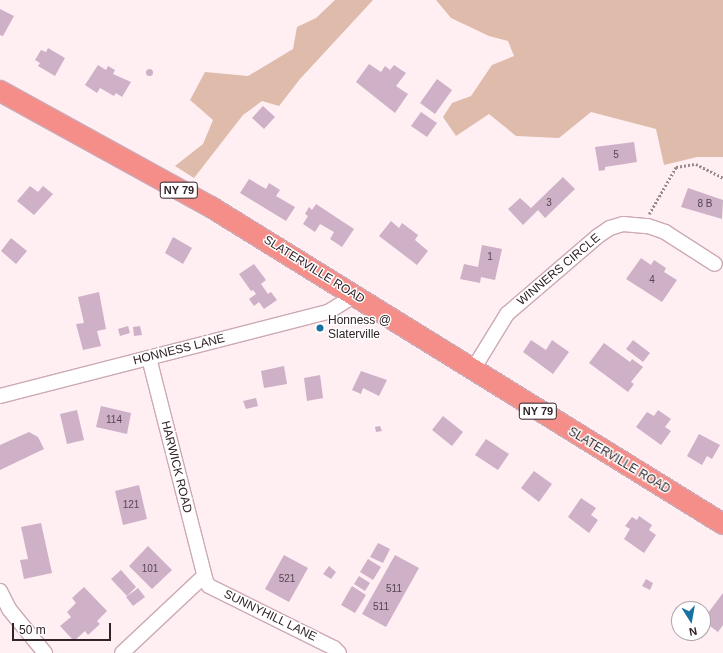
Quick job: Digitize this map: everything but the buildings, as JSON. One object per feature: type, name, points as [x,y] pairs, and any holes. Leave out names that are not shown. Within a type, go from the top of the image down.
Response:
[{"type":"highway","name":"SLATERVILLE ROAD","points":[[0,90],[211,207],[472,371],[723,524]]},
{"type":"street","name":"WINNERS CIRCLE","points":[[472,371],[507,314],[598,236],[623,224],[644,225],[665,232],[715,264]]},
{"type":"street","name":"HONNESS LANE","points":[[0,396],[328,312],[354,296]]},
{"type":"street","name":"HARWICK ROAD","points":[[149,358],[203,577]]},
{"type":"street","points":[[122,653],[203,577]]},
{"type":"street","name":"SUNNYHILL LANE","points":[[203,577],[209,586],[334,648],[339,653]]},
{"type":"street","points":[[0,591],[9,609],[45,653]]},
{"type":"path","points":[[644,225],[676,167],[696,164],[723,178]]},
{"type":"shaded area","points":[[335,0],[373,0],[300,79],[279,106],[262,101],[243,115],[194,178],[175,166],[203,144],[213,120],[190,100],[205,72],[248,76],[293,49],[297,27],[316,18]]},
{"type":"shaded area","points":[[436,0],[723,0],[723,157],[697,157],[664,165],[656,129],[591,112],[559,138],[516,136],[489,114],[456,136],[443,117],[452,103],[471,96],[492,65],[514,56],[508,41],[489,36],[451,18]]},
{"type":"place","name":"Honness @ Slaterville","points":[[320,328]]}]
